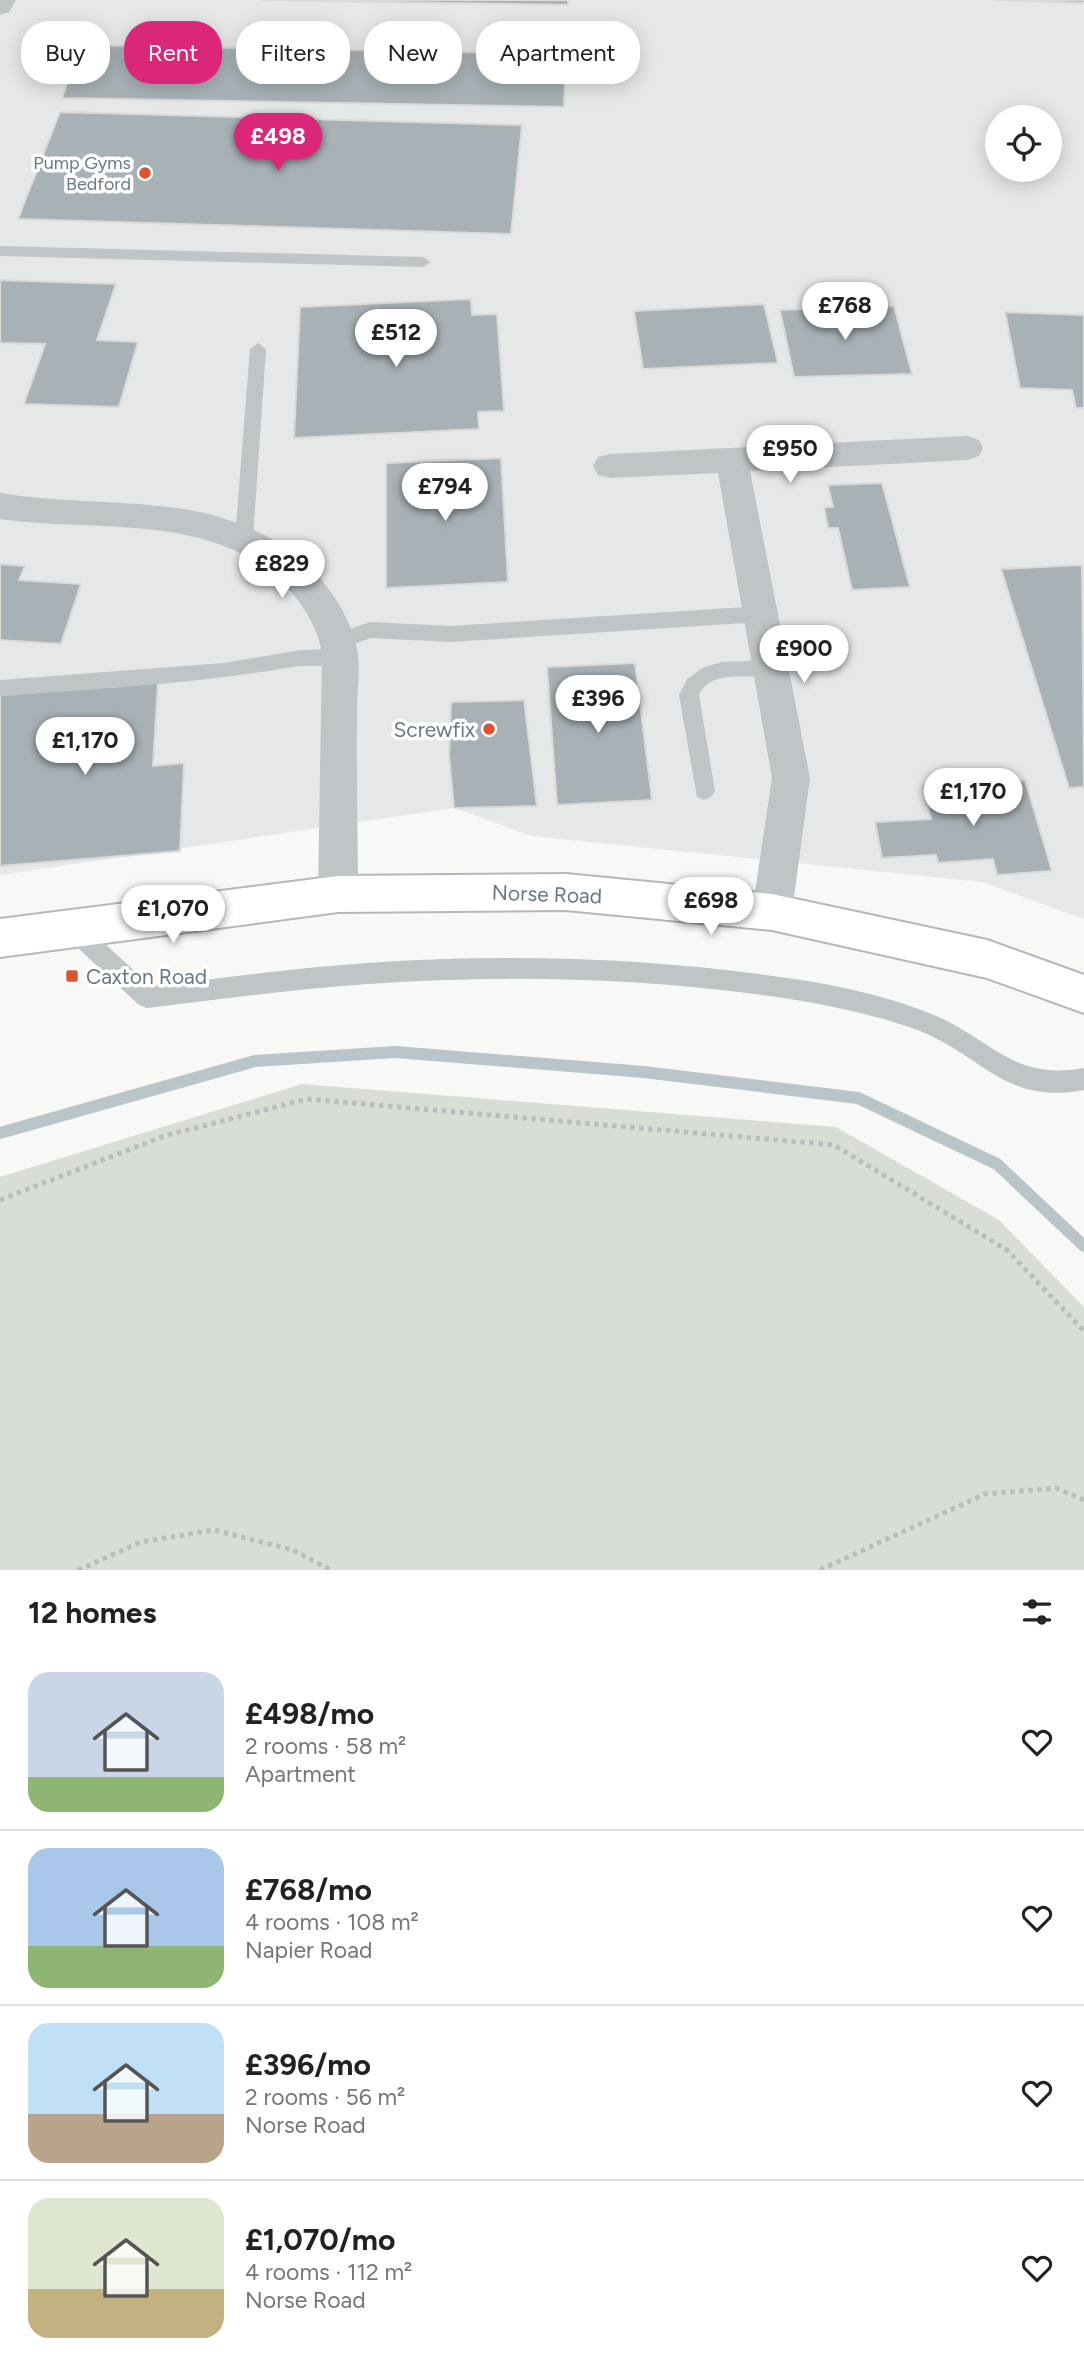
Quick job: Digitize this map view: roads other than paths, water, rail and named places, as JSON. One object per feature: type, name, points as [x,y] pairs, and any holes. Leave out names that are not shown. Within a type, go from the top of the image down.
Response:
[{"type":"street","points":[[0,7],[3,0]]},
{"type":"street","points":[[610,466],[967,448]]},
{"type":"street","points":[[733,461],[791,778],[772,912]]},
{"type":"street","points":[[0,506],[42,513],[120,515],[188,522],[244,538],[288,565],[321,600],[338,649],[338,894]]},
{"type":"street","name":"Norse Road","points":[[0,938],[338,894],[566,892],[772,912],[987,960],[1084,994]]},
{"type":"lane","points":[[0,251],[423,262]]},
{"type":"lane","points":[[244,538],[258,349]]},
{"type":"lane","points":[[0,688],[224,671],[338,649],[370,631],[451,634],[761,614]]},
{"type":"lane","points":[[704,791],[689,695],[692,682],[704,673],[771,668]]},
{"type":"lane","points":[[72,928],[147,997],[311,977],[478,969],[658,974],[806,991],[928,1023],[1031,1083],[1064,1086],[1084,1079]]},
{"type":"waterway","points":[[0,1133],[255,1061],[395,1052],[644,1072],[858,1098],[997,1164],[1084,1246]]},
{"type":"place","name":"Pump Gyms Bedford","points":[[145,173]]},
{"type":"place","name":"Screwfix","points":[[489,729]]},
{"type":"place","name":"Caxton Road","points":[[72,976]]}]
